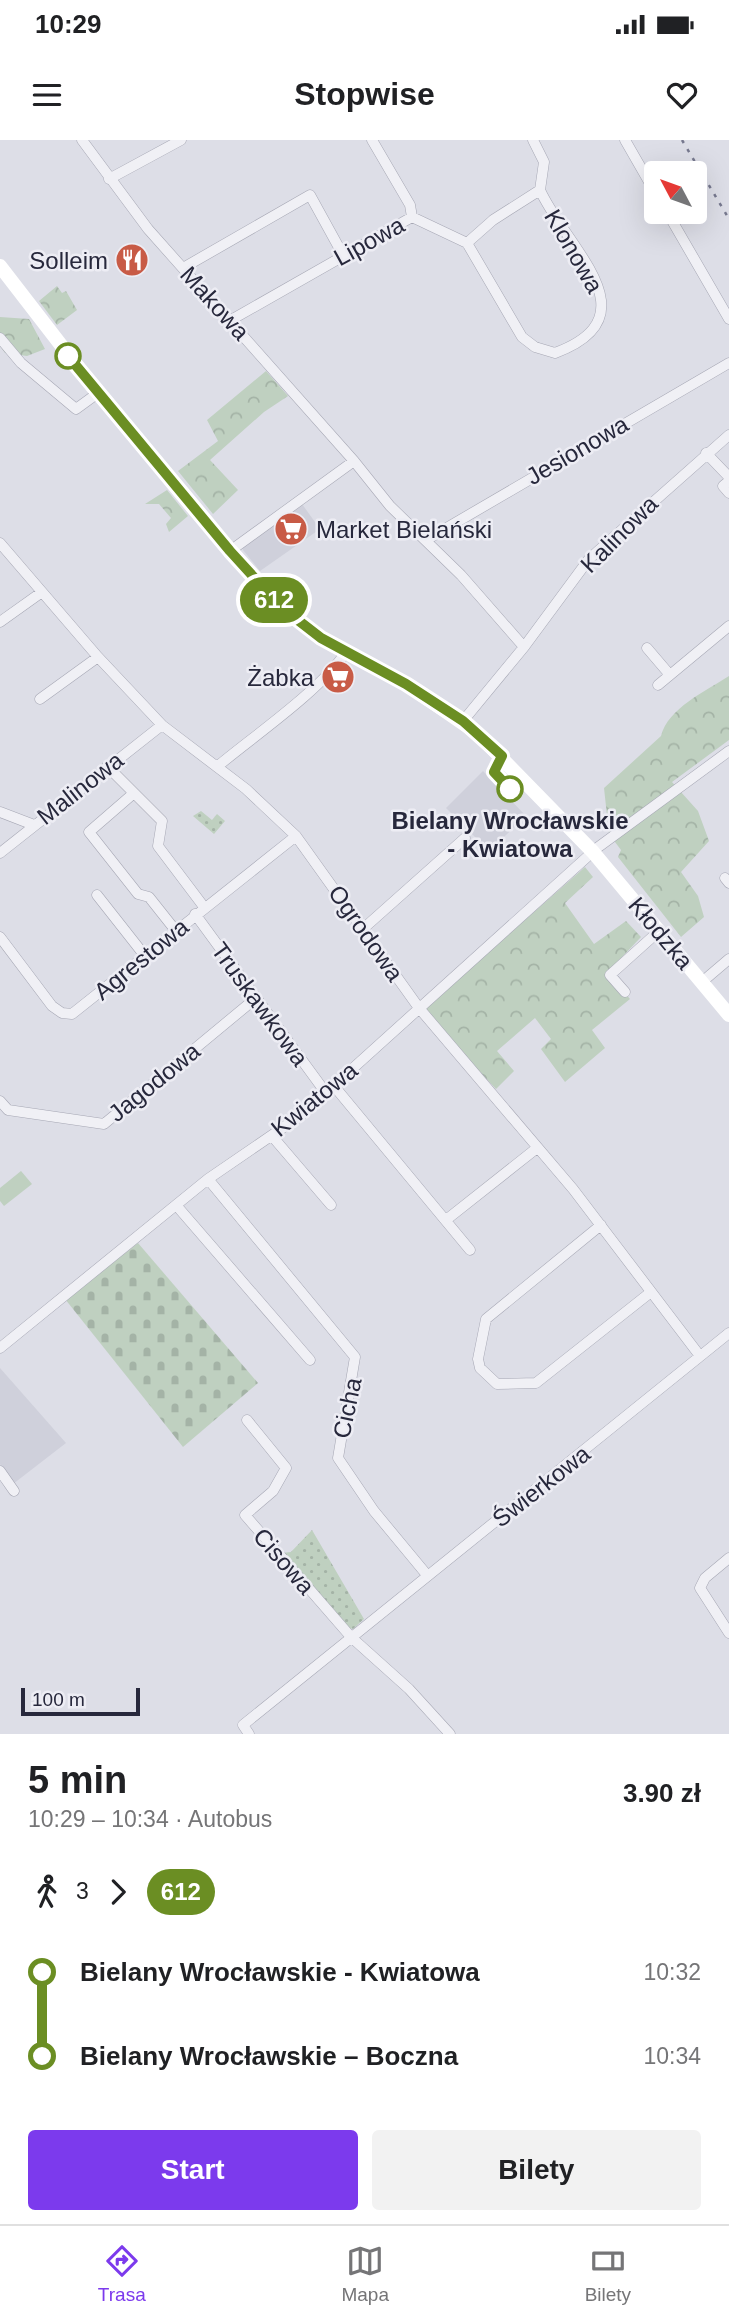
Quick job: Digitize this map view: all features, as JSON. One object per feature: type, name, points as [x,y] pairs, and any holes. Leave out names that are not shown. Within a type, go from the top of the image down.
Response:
[{"type":"main road","name":"Kłodzka","points":[[0,266],[98,393],[230,551],[281,607],[346,652],[406,684],[463,721],[502,756],[593,852],[729,1015]]},
{"type":"street","name":"Makowa","points":[[82,140],[109,179],[183,268],[354,461],[390,506],[426,540],[524,647]]},
{"type":"street","points":[[109,179],[181,140]]},
{"type":"street","points":[[372,140],[410,205],[412,217]]},
{"type":"street","points":[[625,140],[644,173]]},
{"type":"street","points":[[467,243],[493,220],[540,190],[544,162],[538,144]]},
{"type":"street","name":"Klonowa","points":[[467,243],[528,343],[555,353],[590,334],[599,324],[603,298],[540,190]]},
{"type":"street","points":[[183,268],[310,195],[343,255]]},
{"type":"street","name":"Lipowa","points":[[231,320],[412,217],[467,243]]},
{"type":"street","points":[[674,224],[729,318]]},
{"type":"street","points":[[0,338],[21,363],[76,410],[98,393]]},
{"type":"street","name":"Jesionowa","points":[[426,540],[729,363]]},
{"type":"street","name":"Kalinowa","points":[[524,647],[589,559],[729,435]]},
{"type":"street","points":[[706,453],[729,480],[723,486],[729,493]]},
{"type":"street","points":[[230,551],[354,461]]},
{"type":"street","name":"Ogrodowa","points":[[0,543],[98,657],[162,725],[218,766],[296,836],[419,1008],[601,1225],[700,1356]]},
{"type":"street","points":[[0,622],[42,592]]},
{"type":"street","points":[[658,685],[729,626]]},
{"type":"street","points":[[463,721],[524,647]]},
{"type":"street","points":[[647,648],[670,675]]},
{"type":"street","points":[[218,766],[330,671],[346,652]]},
{"type":"street","points":[[40,699],[98,657]]},
{"type":"street","name":"Malinowa","points":[[0,853],[162,725]]},
{"type":"street","name":"Kwiatowa","points":[[0,1348],[208,1179],[272,1136],[330,1089],[593,852],[729,751]]},
{"type":"street","points":[[107,766],[162,821],[158,846],[204,907]]},
{"type":"street","points":[[134,793],[89,832],[138,894],[149,897],[176,931]]},
{"type":"street","points":[[0,812],[34,825]]},
{"type":"street","name":"Agrestowa","points":[[0,937],[52,1006],[62,1013],[72,1014],[296,836]]},
{"type":"street","points":[[364,928],[465,838]]},
{"type":"street","points":[[97,895],[145,956]]},
{"type":"street","name":"Truskawkowa","points":[[195,915],[256,998],[330,1089],[470,1250]]},
{"type":"street","points":[[625,992],[610,975],[659,931]]},
{"type":"street","points":[[702,982],[729,959]]},
{"type":"street","name":"Jagodowa","points":[[0,1101],[8,1110],[104,1124],[256,998]]},
{"type":"street","points":[[272,1136],[331,1205]]},
{"type":"street","points":[[446,1220],[537,1148]]},
{"type":"street","name":"Cicha","points":[[208,1179],[355,1357],[338,1458],[374,1511],[427,1575]]},
{"type":"street","points":[[176,1205],[310,1360]]},
{"type":"street","points":[[601,1225],[486,1318],[478,1359],[480,1368],[497,1384],[536,1383],[651,1292]]},
{"type":"street","name":"Świerkowa","points":[[246,1730],[351,1637],[533,1494],[729,1333]]},
{"type":"street","name":"Cisowa","points":[[247,1420],[285,1468],[273,1491],[245,1515],[351,1637]]},
{"type":"street","points":[[0,1471],[14,1491]]},
{"type":"street","points":[[729,1558],[705,1578],[700,1588],[729,1633]]},
{"type":"street","points":[[351,1637],[409,1689],[450,1734]]},
{"type":"shaded area","points":[[302,504],[320,529],[260,571],[243,550],[243,546]]},
{"type":"shaded area","points":[[483,771],[526,816],[489,851],[446,808]]},
{"type":"shaded area","points":[[0,1368],[66,1443],[13,1484],[0,1464]]},
{"type":"green space","points":[[57,286],[62,293],[66,291],[77,310],[57,325],[39,301]]},
{"type":"green space","points":[[0,317],[29,319],[45,349],[27,356],[5,353],[0,346]]},
{"type":"green space","points":[[266,371],[288,396],[264,412],[210,460],[238,490],[213,514],[178,471],[218,441],[207,420]]},
{"type":"green space","points":[[167,490],[188,516],[169,532],[166,524],[171,518],[159,504],[145,504]]},
{"type":"green space","points":[[729,676],[729,740],[672,782],[698,811],[709,841],[681,872],[698,896],[704,917],[681,937],[618,857],[621,850],[609,834],[604,788],[661,736],[671,717],[699,694]]},
{"type":"green space","points":[[201,811],[212,820],[217,814],[225,821],[214,834],[193,816]]},
{"type":"green space","points":[[585,867],[593,877],[565,903],[594,944],[626,921],[641,937],[607,973],[630,999],[592,1030],[605,1048],[565,1082],[541,1049],[551,1039],[535,1018],[497,1051],[514,1071],[496,1089],[422,1011]]},
{"type":"green space","points":[[21,1171],[32,1184],[4,1206],[0,1201],[0,1188]]},
{"type":"green space","points":[[138,1243],[258,1383],[183,1447],[65,1299]]},
{"type":"green space","points":[[312,1530],[364,1619],[353,1629],[346,1627],[281,1553],[291,1552]]},
{"type":"railway","points":[[682,140],[729,219]]},
{"type":"bus line","name":"612","points":[[68,356],[230,551],[281,607],[321,638],[406,684],[463,721],[502,756],[496,763],[494,772],[510,789]]},
{"type":"place","name":"Solleim","points":[[132,260]]},
{"type":"place","name":"Market Bielański","points":[[291,529]]},
{"type":"place","name":"Żabka","points":[[338,677]]},
{"type":"place","name":"Bielany Wrocławskie - Kwiatowa","points":[[510,789]]}]
